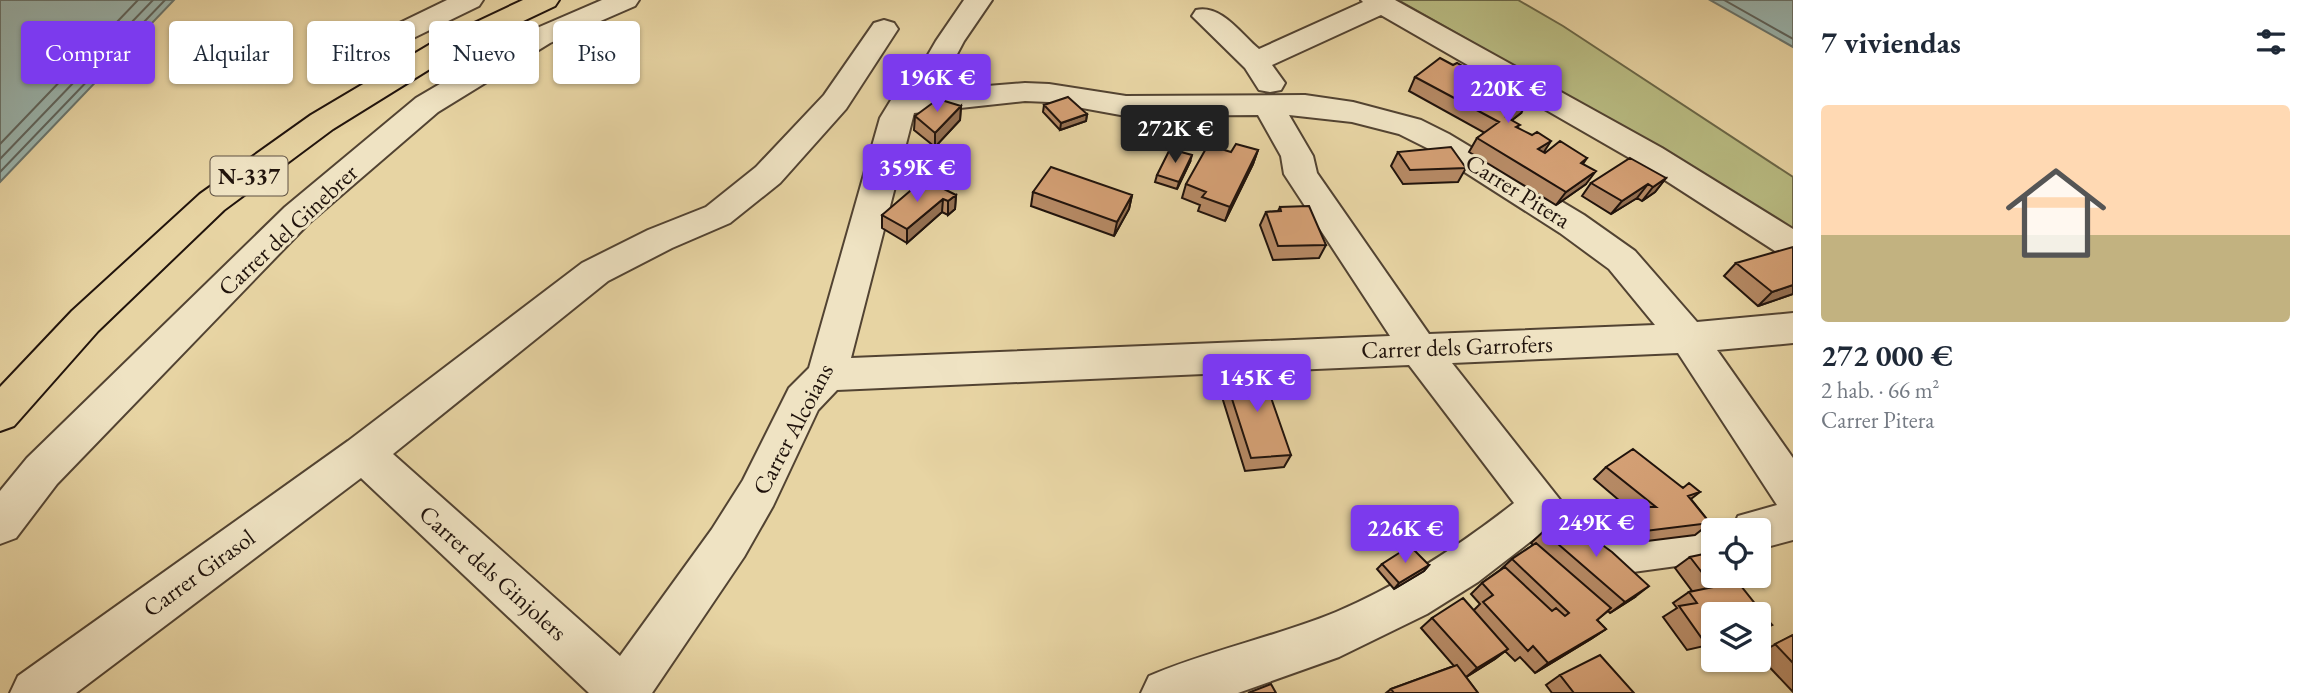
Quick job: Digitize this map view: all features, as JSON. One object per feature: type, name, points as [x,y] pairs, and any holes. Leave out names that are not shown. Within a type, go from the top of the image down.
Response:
[{"type":"highway","name":"N-337","points":[[0,414],[85,321],[212,202],[321,122],[444,48],[545,0]]},
{"type":"street","points":[[415,26],[469,0]]},
{"type":"street","name":"Carrer del Ginebrer","points":[[0,524],[42,471],[297,215],[427,105],[540,37],[625,0]]},
{"type":"street","name":"Carrer Alcoians","points":[[624,693],[728,543],[758,494],[803,400],[827,375],[896,118],[902,107],[916,102],[950,41],[978,0]]},
{"type":"street","points":[[1255,62],[1378,2],[1651,156],[1793,246]]},
{"type":"street","points":[[1206,16],[1255,62],[1277,104],[1301,174],[1418,348],[1542,507],[1604,546],[1633,552],[1701,543]]},
{"type":"street","name":"Carrer Girasol","points":[[35,693],[363,453],[595,272],[660,239],[718,215],[768,175],[835,102],[884,29]]},
{"type":"street","name":"Carrer Pitera","points":[[916,102],[1025,92],[1049,93],[1126,106],[1277,104],[1353,112],[1410,127],[1438,141],[1605,247],[1643,283],[1688,338],[1793,494]]},
{"type":"street","name":"Carrer dels Garrofers","points":[[827,375],[1688,338],[1793,328]]},
{"type":"street","name":"Carrer dels Ginjolers","points":[[363,453],[624,693]]},
{"type":"street","points":[[1166,693],[1314,642],[1409,600],[1481,556],[1542,507]]},
{"type":"street","points":[[1771,526],[1793,520]]},
{"type":"green space","points":[[1398,0],[1518,0],[1563,26],[1793,177],[1793,233],[1648,142]]},
{"type":"water","points":[[0,0],[174,0],[154,21],[21,21],[21,84],[94,84],[0,182]]},
{"type":"water","points":[[1710,0],[1793,0],[1793,47]]},
{"type":"building","points":[[1440,58],[1453,65],[1457,63],[1497,86],[1529,100],[1506,117],[1520,125],[1516,127],[1532,135],[1537,132],[1551,141],[1538,149],[1545,153],[1560,141],[1587,158],[1581,163],[1596,171],[1566,192],[1477,138],[1499,122],[1415,77]]},
{"type":"building","points":[[1068,97],[1087,114],[1061,123],[1044,105]]},
{"type":"building","points":[[938,99],[961,106],[935,133],[915,116]]},
{"type":"building","points":[[1236,144],[1258,150],[1230,207],[1202,197],[1206,192],[1186,184],[1208,145],[1231,152]]},
{"type":"building","points":[[1451,147],[1466,168],[1410,170],[1398,152]]},
{"type":"building","points":[[1170,149],[1192,155],[1179,182],[1157,175]]},
{"type":"building","points":[[1630,158],[1666,178],[1653,187],[1648,184],[1622,201],[1591,183]]},
{"type":"building","points":[[1051,167],[1132,195],[1117,222],[1033,192]]},
{"type":"building","points":[[924,179],[956,195],[948,201],[943,199],[907,229],[882,215]]},
{"type":"building","points":[[1309,206],[1326,245],[1278,246],[1266,212],[1281,211],[1280,207]]},
{"type":"building","points":[[1793,247],[1793,285],[1772,292],[1736,263]]},
{"type":"building","points":[[1261,369],[1291,455],[1251,458],[1223,371]]},
{"type":"building","points":[[1633,449],[1683,488],[1689,483],[1700,492],[1688,496],[1706,518],[1701,518],[1701,524],[1645,531],[1620,526],[1610,507],[1656,507],[1606,467]]},
{"type":"building","points":[[1561,515],[1612,552],[1649,586],[1625,602],[1543,531]]},
{"type":"building","points":[[1536,543],[1611,608],[1597,620],[1606,629],[1548,663],[1533,646],[1528,651],[1483,602],[1493,595],[1482,583],[1505,567],[1552,611],[1556,608],[1565,616],[1569,613],[1512,559]]},
{"type":"building","points":[[1410,546],[1429,565],[1399,583],[1382,564]]},
{"type":"building","points":[[1701,555],[1701,571],[1690,557]]},
{"type":"building","points":[[1708,588],[1743,588],[1754,602],[1701,602],[1701,637],[1679,606],[1697,603],[1689,592]]},
{"type":"building","points":[[1463,598],[1508,649],[1477,668],[1432,618]]},
{"type":"building","points":[[1793,635],[1793,663],[1775,644]]},
{"type":"building","points":[[1600,655],[1634,693],[1574,693],[1560,675]]},
{"type":"building","points":[[1457,665],[1478,693],[1394,693],[1391,689]]},
{"type":"building","points":[[1271,684],[1276,693],[1248,693]]}]
